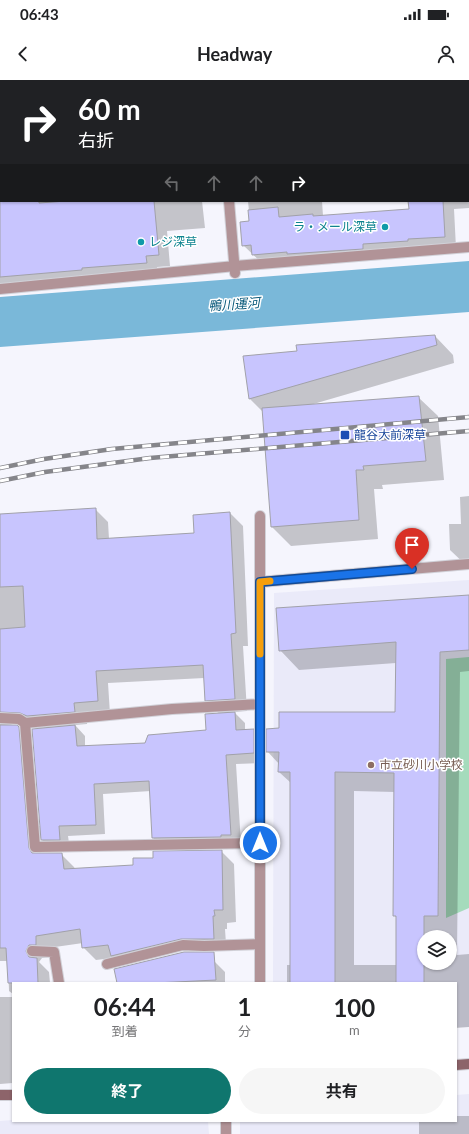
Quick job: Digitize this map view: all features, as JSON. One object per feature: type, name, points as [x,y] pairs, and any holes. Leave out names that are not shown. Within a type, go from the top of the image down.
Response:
[{"type":"street","points":[[229,202],[235,270]]},
{"type":"street","points":[[0,289],[235,270],[469,247]]},
{"type":"street","points":[[260,516],[260,982]]},
{"type":"street","points":[[260,582],[469,564]]},
{"type":"street","points":[[0,718],[19,719],[25,723],[172,709],[260,704]]},
{"type":"street","points":[[25,723],[35,847],[260,843]]},
{"type":"street","points":[[107,964],[183,945],[204,946],[260,944]]},
{"type":"street","points":[[32,951],[54,952],[59,982]]},
{"type":"street","points":[[457,1065],[469,1064]]},
{"type":"street","points":[[0,1095],[12,1094]]},
{"type":"street","points":[[226,1122],[226,1134]]},
{"type":"shaded area","name":"市立砂川小学校","points":[[469,580],[469,1027],[457,1027],[457,982],[273,982],[274,593]]},
{"type":"shaded area","points":[[469,1094],[469,1134],[240,1134],[240,1122],[457,1122],[457,1095]]},
{"type":"shaded area","points":[[0,1121],[208,1122],[209,1134],[0,1134]]},
{"type":"green space","points":[[469,657],[469,908],[446,918],[446,659]]},
{"type":"water","name":"鴨川運河","points":[[469,261],[469,312],[0,347],[0,297]]},
{"type":"building","points":[[0,202],[154,202],[159,255],[146,256],[147,263],[0,277]]},
{"type":"building","points":[[408,202],[443,202],[445,237],[363,244],[363,249],[287,254],[287,252],[252,255],[251,245],[242,246],[240,222],[249,221],[248,210],[278,207],[279,217],[409,209]]},
{"type":"building","points":[[435,335],[437,345],[249,399],[243,356],[297,351],[296,345]]},
{"type":"building","points":[[419,396],[426,461],[363,466],[364,470],[356,470],[359,520],[271,527],[262,408]]},
{"type":"building","points":[[96,508],[97,539],[194,533],[193,515],[230,512],[236,633],[231,634],[235,699],[205,701],[203,665],[96,671],[98,701],[74,703],[75,712],[27,716],[20,713],[0,712],[0,629],[25,627],[23,586],[0,587],[0,514]]},
{"type":"building","points":[[469,595],[469,650],[440,652],[438,916],[424,916],[424,930],[417,930],[417,970],[424,970],[424,982],[396,982],[396,916],[393,916],[394,773],[335,772],[335,982],[290,982],[290,772],[278,772],[279,752],[266,752],[266,729],[279,728],[279,712],[395,712],[396,642],[279,651],[276,608]]},
{"type":"building","points":[[235,712],[236,730],[254,729],[254,753],[226,755],[231,835],[221,835],[221,837],[152,838],[149,781],[94,784],[96,825],[59,826],[60,840],[41,840],[32,729],[75,725],[77,746],[145,743],[148,735],[206,730],[205,714]]},
{"type":"building","points":[[0,725],[17,725],[19,727],[29,848],[32,853],[62,853],[64,869],[133,865],[133,858],[153,858],[153,851],[222,850],[223,910],[214,910],[214,939],[181,939],[111,956],[108,945],[82,948],[80,929],[36,936],[36,945],[29,945],[26,951],[29,957],[37,958],[38,982],[8,983],[6,948],[0,948]]},
{"type":"building","points":[[184,952],[214,952],[216,980],[117,982],[114,969]]},
{"type":"railway","points":[[0,468],[44,459],[112,449],[469,417]]},
{"type":"railway","points":[[0,481],[45,472],[150,458],[469,431]]},
{"type":"slow traffic","points":[[260,654],[260,582],[270,581]]},
{"type":"place","name":"ラ・メール深草","points":[[385,227]]},
{"type":"place","name":"レジ深草","points":[[141,242]]},
{"type":"place","name":"龍谷大前深草","points":[[345,435]]},
{"type":"place","name":"市立砂川小学校","points":[[371,765]]},
{"type":"route","points":[[260,843],[260,582],[412,569]]}]
